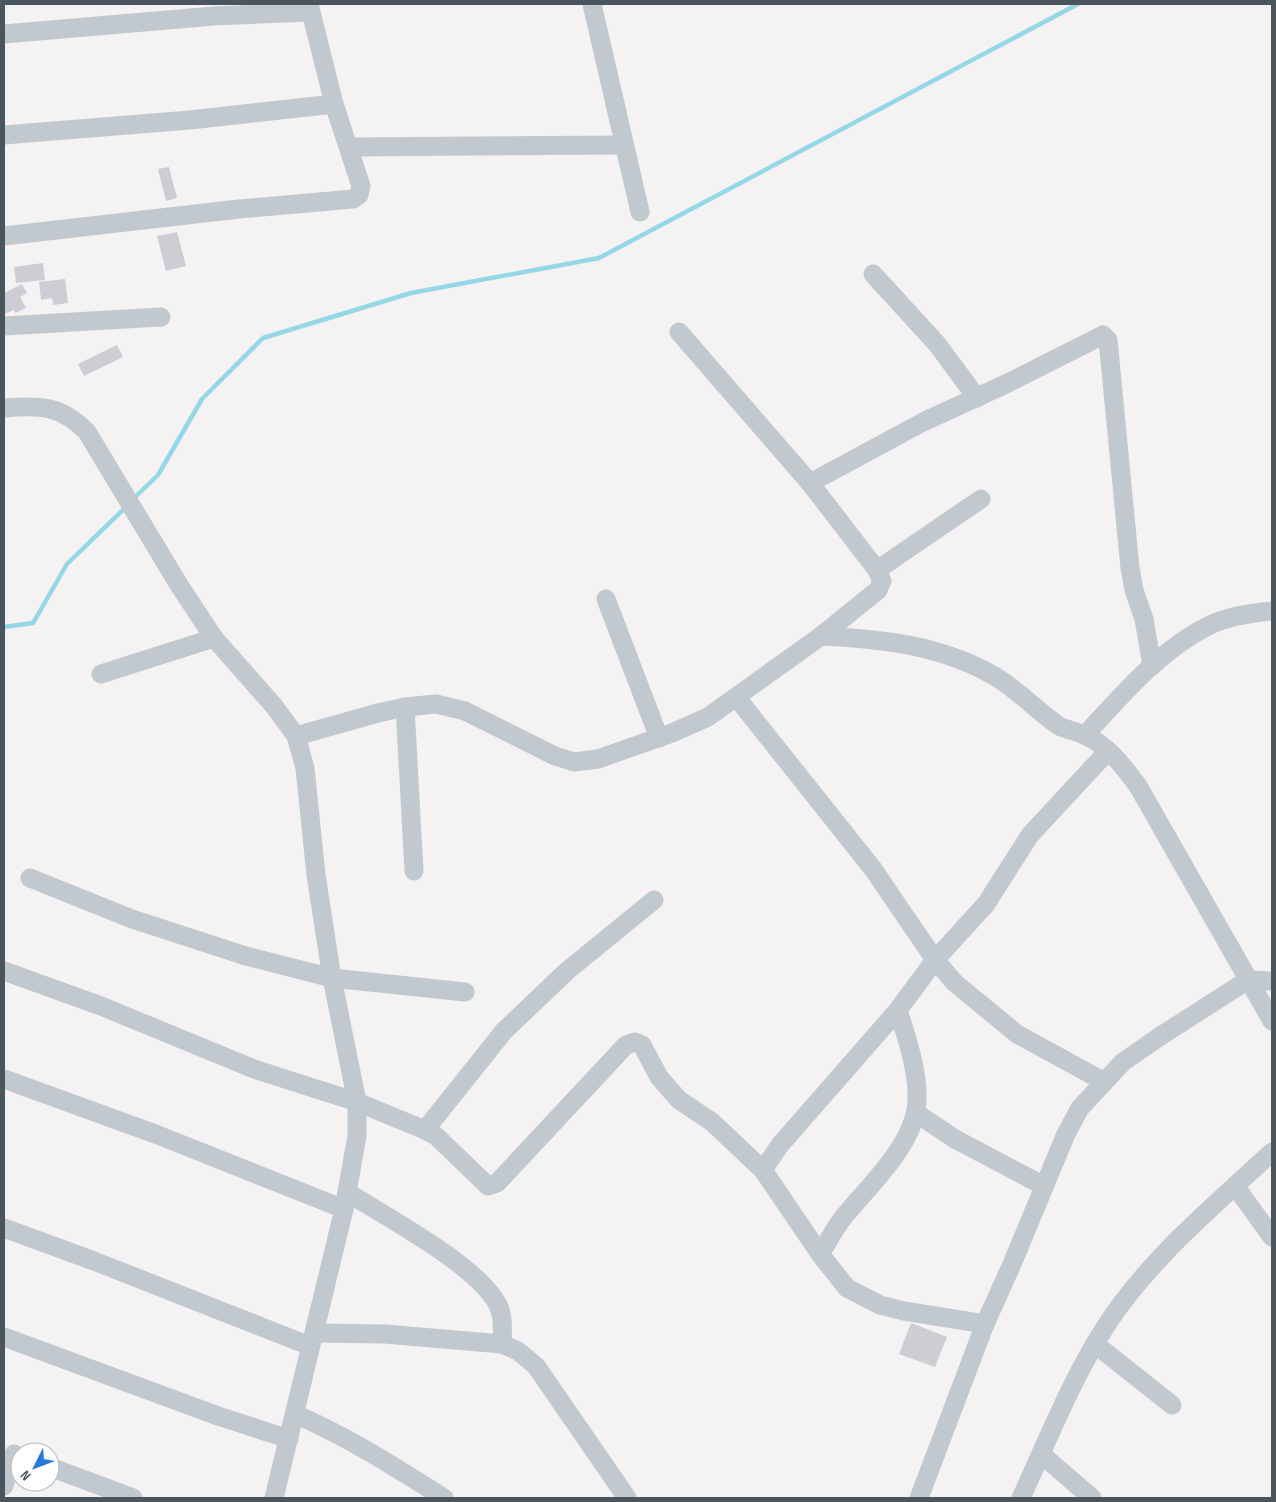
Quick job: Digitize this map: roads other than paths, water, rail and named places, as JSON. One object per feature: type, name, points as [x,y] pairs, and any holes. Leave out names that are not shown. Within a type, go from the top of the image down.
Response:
[{"type":"street","points":[[592,4],[640,212]]},
{"type":"street","points":[[4,34],[310,8],[334,104],[360,186],[359,194],[353,199],[239,209],[4,236]]},
{"type":"street","points":[[4,136],[190,120],[334,104]]},
{"type":"street","points":[[348,147],[623,145]]},
{"type":"street","points":[[873,274],[937,344],[977,398]]},
{"type":"street","points":[[4,326],[161,316]]},
{"type":"street","points":[[296,736],[404,707],[436,704],[465,711],[555,756],[574,762],[598,759],[659,738],[708,717],[821,636],[878,590],[882,580],[877,570],[810,483],[679,332]]},
{"type":"street","points":[[810,483],[883,442],[977,398],[1101,335],[1107,337],[1130,568],[1134,590],[1144,619],[1152,666]]},
{"type":"street","points":[[4,408],[30,406],[60,411],[79,423],[87,432],[179,585],[214,638],[274,706],[296,736],[305,768],[316,875],[332,978],[356,1102],[357,1136],[346,1201],[274,1498]]},
{"type":"street","points":[[877,570],[981,500]]},
{"type":"street","points":[[606,599],[659,738]]},
{"type":"street","points":[[1085,735],[1152,666],[1210,625],[1223,620],[1272,611]]},
{"type":"street","points":[[821,636],[877,639],[947,654],[998,678],[1062,727],[1085,735],[1117,758],[1138,786],[1272,1021]]},
{"type":"street","points":[[101,674],[214,638]]},
{"type":"street","points":[[737,698],[873,869],[935,960],[975,1000],[1017,1034],[1103,1081]]},
{"type":"street","points":[[404,707],[414,871]]},
{"type":"street","points":[[763,1170],[780,1145],[898,1010],[935,960],[986,904],[1030,835],[1108,751]]},
{"type":"street","points":[[30,878],[132,919],[186,937],[332,978],[465,992]]},
{"type":"street","points":[[425,1130],[504,1031],[567,971],[654,900]]},
{"type":"street","points":[[4,971],[101,1006],[254,1069],[356,1102],[425,1130],[436,1136],[488,1186],[494,1185],[626,1045],[635,1042],[642,1045],[659,1076],[679,1100],[712,1122],[763,1170],[820,1254],[847,1288],[861,1297],[904,1311],[984,1324]]},
{"type":"street","points":[[919,1498],[984,1324],[1066,1134],[1080,1108],[1103,1081],[1123,1062],[1152,1042],[1248,980],[1272,981]]},
{"type":"street","points":[[820,1254],[842,1219],[869,1191],[892,1160],[916,1114],[918,1095],[898,1010]]},
{"type":"street","points":[[4,1079],[346,1201],[453,1260],[477,1279],[500,1309],[503,1324],[502,1344]]},
{"type":"street","points":[[916,1114],[955,1140],[1044,1186]]},
{"type":"street","points":[[1021,1498],[1095,1344],[1122,1303],[1184,1233],[1272,1152]]},
{"type":"street","points":[[1235,1186],[1272,1237]]},
{"type":"street","points":[[4,1228],[312,1340],[404,1335],[502,1344],[518,1351],[536,1366],[627,1498]]},
{"type":"street","points":[[4,1337],[218,1416],[289,1439]]},
{"type":"street","points":[[1095,1344],[1172,1405]]},
{"type":"street","points":[[295,1414],[337,1432],[376,1454],[444,1498]]},
{"type":"street","points":[[1041,1454],[1092,1498]]},
{"type":"street","points":[[4,1486],[10,1464]]},
{"type":"street","points":[[60,1471],[133,1498]]},
{"type":"waterway","points":[[132,500],[158,475],[202,399],[263,338],[411,293],[599,258],[1078,4]]},
{"type":"waterway","points":[[4,627],[33,623],[67,564],[127,506]]}]
